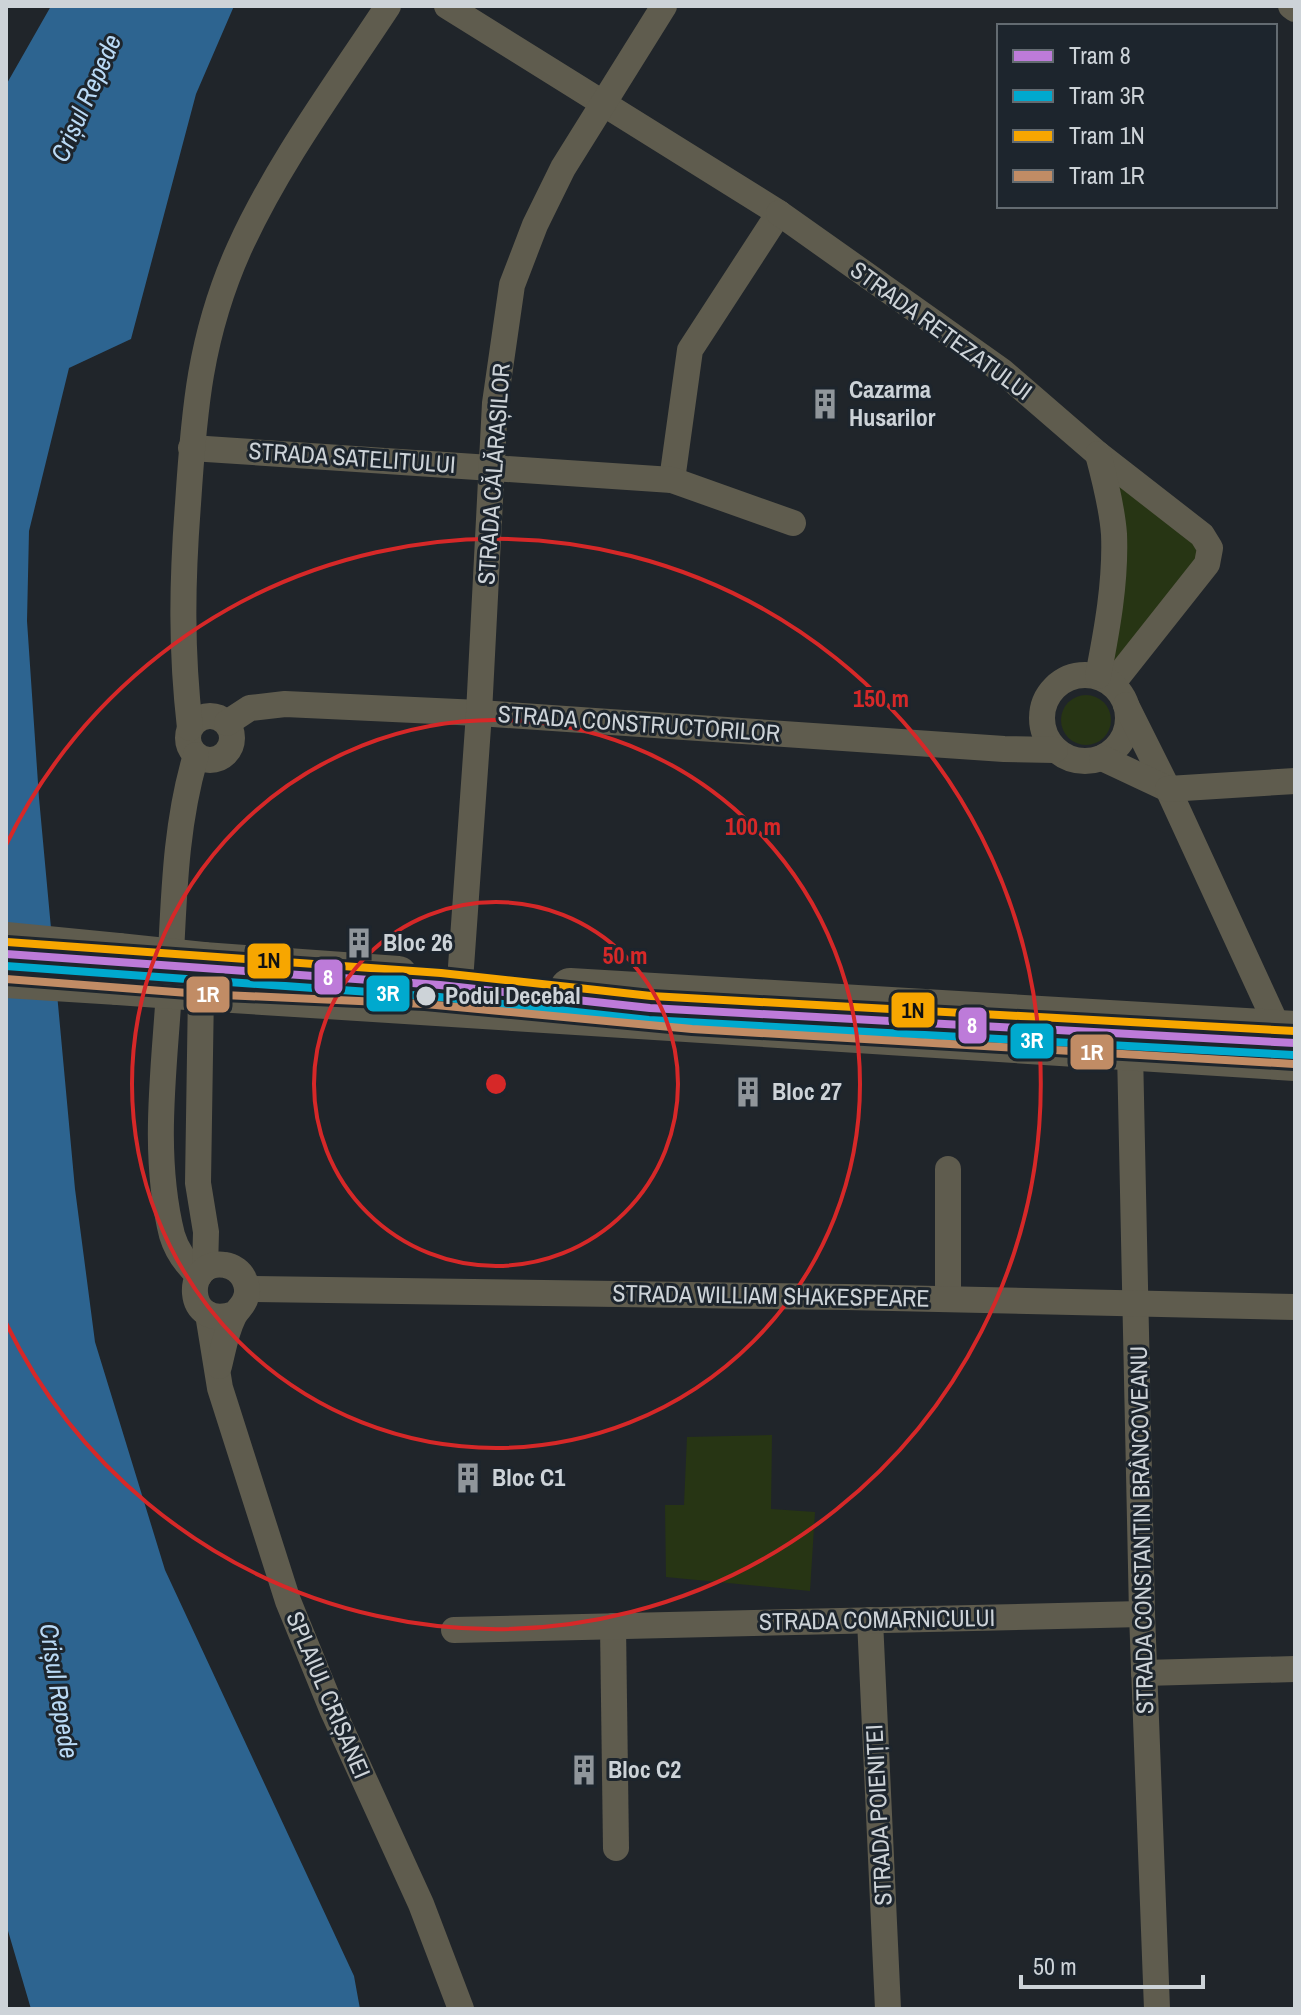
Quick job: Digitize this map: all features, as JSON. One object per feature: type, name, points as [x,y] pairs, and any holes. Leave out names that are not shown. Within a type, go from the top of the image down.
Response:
[{"type":"main road","points":[[6,942],[202,976],[1130,1051],[1290,1041]]},
{"type":"main road","points":[[6,978],[202,976],[460,981],[1290,1041]]},
{"type":"street","points":[[190,728],[201,717],[208,715],[222,719],[227,723],[232,737],[228,751],[217,759],[202,758],[196,755],[188,742],[190,728],[183,657],[181,596],[191,448],[196,392],[206,342],[239,250],[269,188],[388,6]]},
{"type":"street","name":"STRADA RETEZATULUI","points":[[447,6],[779,213],[1002,371],[1098,454],[1202,535],[1210,548],[1207,564],[1112,688]]},
{"type":"street","name":"STRADA CĂLĂRAȘILOR","points":[[460,981],[479,713],[495,403],[512,285],[535,225],[563,168],[664,6]]},
{"type":"street","points":[[672,480],[690,350],[779,213]]},
{"type":"street","name":"STRADA SATELITULUI","points":[[191,448],[672,480],[793,523]]},
{"type":"street","points":[[1098,454],[1114,534],[1108,618],[1112,688],[1127,728],[1122,740],[1102,758]]},
{"type":"street","points":[[1290,1041],[1168,789],[1112,688],[1074,675],[1053,688],[1046,698],[1041,722],[1045,735],[1055,750],[1076,761],[1102,758],[1168,789],[1295,781]]},
{"type":"street","name":"STRADA CONSTRUCTORILOR","points":[[227,723],[250,708],[285,704],[479,713],[1055,750]]},
{"type":"street","points":[[196,755],[178,831],[160,1111],[164,1192],[173,1238],[183,1260],[210,1270],[237,1270],[244,1278],[247,1289]]},
{"type":"street","points":[[202,976],[198,1183],[210,1270],[194,1293],[201,1309],[221,1314]]},
{"type":"street","name":"STRADA CONSTANTIN BRÂNCOVEANU","points":[[1130,1051],[1142,1614],[1157,2009]]},
{"type":"street","points":[[948,1169],[948,1299]]},
{"type":"street","name":"STRADA WILLIAM SHAKESPEARE","points":[[247,1289],[1295,1307]]},
{"type":"street","name":"SPLAIUL CRIȘANEI","points":[[247,1289],[245,1301],[221,1314],[217,1373],[288,1601],[332,1709],[421,1904],[461,2009]]},
{"type":"street","name":"STRADA COMARNICULUI","points":[[454,1630],[1142,1614]]},
{"type":"street","name":"STRADA POIENIȚEI","points":[[870,1620],[888,2009]]},
{"type":"street","points":[[613,1626],[616,1848]]},
{"type":"street","points":[[1144,1673],[1295,1669]]},
{"type":"green space","points":[[1098,454],[1210,548],[1112,684]]},
{"type":"green space","points":[[1086,695],[1104,702],[1111,720],[1104,738],[1086,745],[1068,738],[1061,720],[1068,702]]},
{"type":"green space","points":[[772,1435],[771,1509],[815,1512],[810,1591],[666,1577],[665,1505],[684,1505],[687,1437]]},
{"type":"water","name":"Crișul Repede","points":[[51,6],[234,6],[196,94],[131,339],[69,368],[29,531],[27,621],[39,798],[75,1189],[95,1342],[165,1570],[354,1976],[360,2009],[31,2009],[6,1924],[6,85]]},
{"type":"tram line","name":"1N","points":[[7,942],[441,973],[651,996],[1295,1031]]},
{"type":"tram line","name":"8","points":[[6,954],[440,985],[650,1008],[1295,1043]]},
{"type":"tram line","name":"3R","points":[[6,966],[439,997],[649,1020],[1294,1055]]},
{"type":"tram line","name":"1R","points":[[6,979],[201,994],[425,1004],[692,1029],[1294,1064]]},
{"type":"place","name":"Cazarma Husarilor","points":[[825,404]]},
{"type":"place","name":"Bloc 26","points":[[359,943]]},
{"type":"place","name":"Podul Decebal","points":[[426,996]]},
{"type":"place","name":"Bloc 27","points":[[748,1092]]},
{"type":"place","name":"Bloc C1","points":[[468,1478]]},
{"type":"place","name":"Bloc C2","points":[[584,1770]]}]
